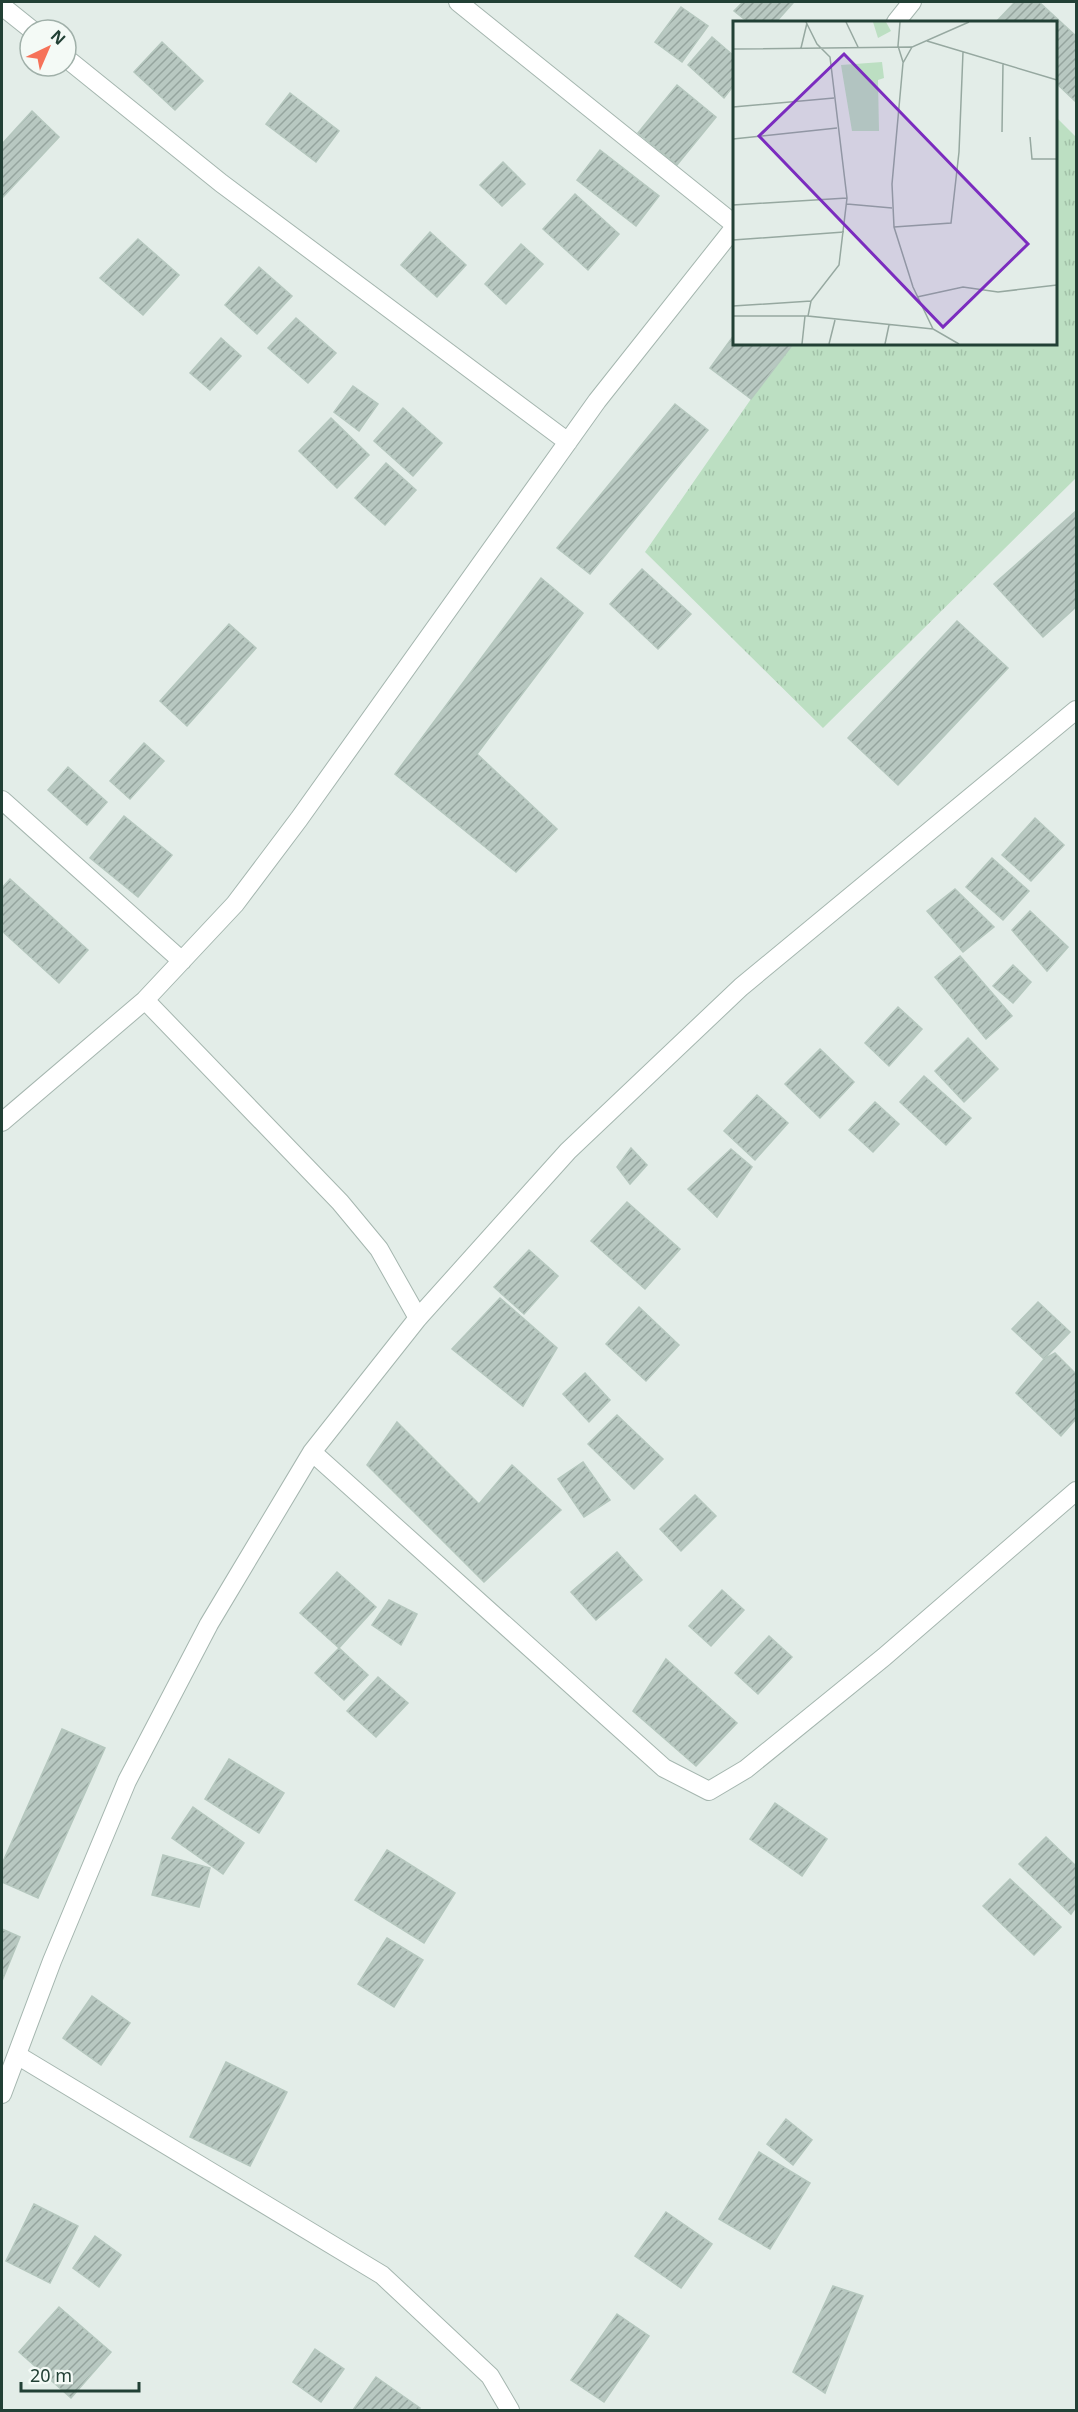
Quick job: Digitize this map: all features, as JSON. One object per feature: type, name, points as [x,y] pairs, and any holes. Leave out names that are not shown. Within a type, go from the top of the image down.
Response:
[{"type":"street","points":[[458,2],[733,224]]},
{"type":"street","points":[[897,21],[912,2]]},
{"type":"street","points":[[2,6],[18,19]]},
{"type":"street","points":[[78,68],[221,183],[568,442]]},
{"type":"street","points":[[2,1122],[145,1000],[235,904],[299,819],[597,401],[733,229]]},
{"type":"street","points":[[2,2094],[52,1961],[127,1781],[209,1624],[312,1452],[418,1318],[568,1151],[741,987],[1077,710]]},
{"type":"street","points":[[2,800],[182,961]]},
{"type":"street","points":[[145,1000],[340,1202],[379,1249],[418,1318]]},
{"type":"street","points":[[312,1452],[664,1768],[709,1791],[746,1769],[884,1657],[1077,1491]]},
{"type":"street","points":[[16,2055],[382,2275],[490,2376],[510,2410]]},
{"type":"green space","points":[[1057,118],[1076,137],[1076,478],[823,728],[645,552],[751,399],[792,345],[1057,345]]},
{"type":"building","points":[[743,2],[793,3],[777,21],[747,21],[734,11]]},
{"type":"building","points":[[1015,2],[1039,2],[1076,36],[1076,102],[1057,84],[1057,21],[997,21]]},
{"type":"building","points":[[681,7],[708,26],[682,62],[655,42]]},
{"type":"building","points":[[712,37],[733,55],[733,86],[724,98],[688,65]]},
{"type":"building","points":[[162,42],[203,81],[175,110],[134,72]]},
{"type":"building","points":[[677,85],[716,117],[677,165],[638,133]]},
{"type":"building","points":[[290,93],[339,131],[316,162],[266,124]]},
{"type":"building","points":[[32,111],[59,137],[2,198],[2,144]]},
{"type":"building","points":[[600,150],[659,196],[636,226],[577,180]]},
{"type":"building","points":[[503,162],[525,184],[502,206],[480,185]]},
{"type":"building","points":[[575,194],[619,234],[588,270],[543,229]]},
{"type":"building","points":[[430,232],[466,265],[437,297],[401,265]]},
{"type":"building","points":[[138,239],[179,275],[143,315],[100,278]]},
{"type":"building","points":[[521,244],[543,264],[506,304],[485,284]]},
{"type":"building","points":[[259,267],[292,296],[257,334],[225,305]]},
{"type":"building","points":[[296,318],[336,353],[308,383],[268,348]]},
{"type":"building","points":[[733,336],[733,345],[792,345],[751,399],[710,368]]},
{"type":"building","points":[[221,338],[241,356],[210,390],[190,373]]},
{"type":"building","points":[[353,386],[378,404],[359,431],[334,412]]},
{"type":"building","points":[[675,404],[708,430],[590,574],[557,548]]},
{"type":"building","points":[[403,408],[442,443],[413,476],[374,441]]},
{"type":"building","points":[[331,418],[369,455],[337,488],[299,451]]},
{"type":"building","points":[[386,463],[416,490],[385,525],[355,498]]},
{"type":"building","points":[[1076,511],[1076,607],[1043,637],[994,584]]},
{"type":"building","points":[[642,569],[691,614],[658,649],[610,604]]},
{"type":"building","points":[[541,578],[583,613],[477,754],[557,829],[516,872],[395,774]]},
{"type":"building","points":[[957,621],[1008,668],[898,785],[848,738]]},
{"type":"building","points":[[229,624],[256,648],[187,726],[160,701]]},
{"type":"building","points":[[144,743],[164,761],[130,799],[110,781]]},
{"type":"building","points":[[68,767],[107,802],[87,825],[48,790]]},
{"type":"building","points":[[124,816],[172,855],[138,897],[90,858]]},
{"type":"building","points":[[1035,818],[1064,845],[1031,881],[1002,855]]},
{"type":"building","points":[[992,858],[1029,891],[1003,920],[966,887]]},
{"type":"building","points":[[10,879],[88,950],[59,983],[2,931],[2,888]]},
{"type":"building","points":[[955,889],[994,927],[963,952],[927,911]]},
{"type":"building","points":[[1030,911],[1068,947],[1047,971],[1012,930]]},
{"type":"building","points":[[960,956],[1012,1016],[986,1039],[935,977]]},
{"type":"building","points":[[1013,965],[1031,982],[1013,1003],[993,986]]},
{"type":"building","points":[[898,1007],[922,1029],[889,1066],[865,1043]]},
{"type":"building","points":[[968,1038],[998,1069],[964,1102],[935,1071]]},
{"type":"building","points":[[820,1049],[854,1082],[820,1118],[785,1084]]},
{"type":"building","points":[[924,1076],[971,1118],[946,1145],[900,1102]]},
{"type":"building","points":[[757,1095],[788,1123],[755,1160],[724,1131]]},
{"type":"building","points":[[875,1102],[899,1124],[873,1152],[849,1130]]},
{"type":"building","points":[[631,1148],[647,1165],[630,1184],[617,1167]]},
{"type":"building","points":[[731,1149],[752,1167],[717,1217],[688,1189]]},
{"type":"building","points":[[627,1202],[680,1249],[645,1289],[591,1241]]},
{"type":"building","points":[[529,1250],[558,1276],[524,1314],[494,1287]]},
{"type":"building","points":[[500,1298],[557,1348],[523,1406],[452,1349]]},
{"type":"building","points":[[1038,1302],[1070,1332],[1044,1359],[1012,1329]]},
{"type":"building","points":[[639,1307],[679,1345],[646,1381],[606,1344]]},
{"type":"building","points":[[1055,1353],[1076,1374],[1076,1419],[1061,1436],[1016,1393],[1044,1359]]},
{"type":"building","points":[[585,1373],[610,1400],[589,1422],[563,1394]]},
{"type":"building","points":[[617,1415],[663,1459],[634,1489],[588,1444]]},
{"type":"building","points":[[397,1422],[479,1504],[512,1465],[561,1510],[484,1582],[367,1465]]},
{"type":"building","points":[[583,1462],[610,1500],[584,1517],[558,1479]]},
{"type":"building","points":[[695,1495],[716,1516],[681,1551],[660,1529]]},
{"type":"building","points":[[617,1552],[642,1580],[596,1620],[571,1592]]},
{"type":"building","points":[[337,1572],[376,1607],[339,1648],[300,1613]]},
{"type":"building","points":[[722,1590],[744,1610],[711,1646],[689,1626]]},
{"type":"building","points":[[389,1600],[417,1614],[401,1645],[372,1625]]},
{"type":"building","points":[[769,1636],[792,1657],[758,1694],[735,1673]]},
{"type":"building","points":[[339,1648],[368,1675],[344,1700],[315,1673]]},
{"type":"building","points":[[666,1659],[737,1723],[696,1766],[633,1711]]},
{"type":"building","points":[[378,1677],[408,1703],[376,1737],[347,1711]]},
{"type":"building","points":[[62,1729],[105,1748],[38,1898],[2,1882],[2,1864]]},
{"type":"building","points":[[229,1759],[284,1793],[259,1833],[205,1799]]},
{"type":"building","points":[[775,1803],[827,1839],[802,1876],[750,1839]]},
{"type":"building","points":[[193,1807],[244,1843],[223,1874],[172,1838]]},
{"type":"building","points":[[1046,1837],[1076,1866],[1076,1907],[1071,1914],[1019,1864]]},
{"type":"building","points":[[387,1850],[455,1893],[424,1943],[355,1900]]},
{"type":"building","points":[[163,1855],[210,1868],[199,1907],[152,1895]]},
{"type":"building","points":[[1010,1879],[1061,1927],[1034,1955],[983,1906]]},
{"type":"building","points":[[2,1929],[20,1937],[2,1981]]},
{"type":"building","points":[[387,1938],[423,1960],[394,2007],[358,1984]]},
{"type":"building","points":[[92,1996],[130,2023],[101,2065],[63,2038]]},
{"type":"building","points":[[226,2062],[287,2092],[250,2166],[190,2137]]},
{"type":"building","points":[[786,2119],[812,2140],[793,2165],[767,2144]]},
{"type":"building","points":[[759,2152],[810,2183],[770,2249],[719,2219]]},
{"type":"building","points":[[34,2204],[78,2226],[50,2283],[6,2261]]},
{"type":"building","points":[[666,2212],[712,2244],[681,2288],[635,2256]]},
{"type":"building","points":[[95,2236],[121,2255],[99,2287],[73,2268]]},
{"type":"building","points":[[833,2286],[863,2296],[825,2393],[793,2372]]},
{"type":"building","points":[[59,2307],[111,2352],[71,2398],[19,2352]]},
{"type":"building","points":[[617,2314],[649,2336],[604,2402],[571,2380]]},
{"type":"building","points":[[315,2349],[344,2369],[321,2402],[293,2382]]},
{"type":"building","points":[[376,2377],[420,2408],[418,2410],[353,2410]]}]
